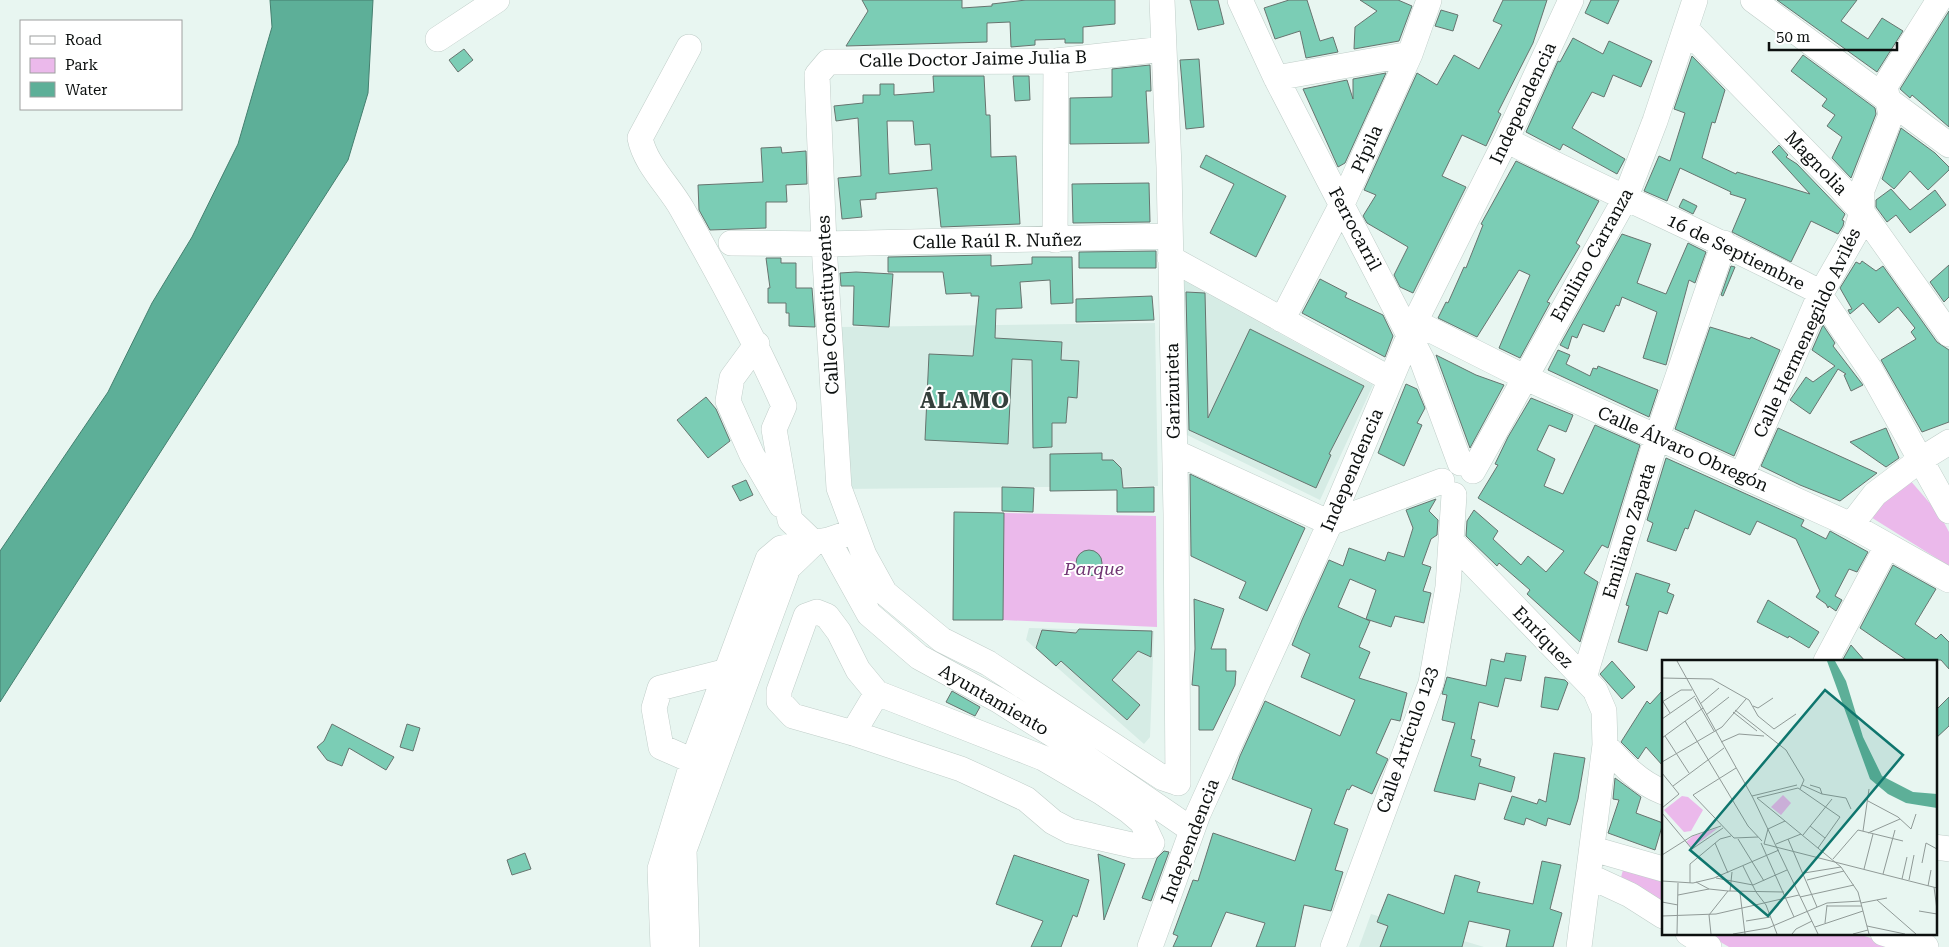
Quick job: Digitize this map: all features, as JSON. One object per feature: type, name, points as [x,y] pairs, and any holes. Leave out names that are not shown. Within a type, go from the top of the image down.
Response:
[{"type":"street","points":[[438,39],[497,0]]},
{"type":"street","name":"Garizurieta","points":[[1162,0],[1175,452],[1178,783]]},
{"type":"street","name":"Ferrocarril","points":[[1240,0],[1276,78],[1342,204],[1413,328],[1422,360],[1466,467]]},
{"type":"street","name":"Independencia","points":[[1150,947],[1195,822],[1330,523],[1390,379],[1413,328],[1506,140],[1571,0]]},
{"type":"street","name":"Emilino Carranza","points":[[1466,467],[1524,377],[1625,199],[1655,121],[1695,0]]},
{"type":"street","points":[[1753,0],[1949,145]]},
{"type":"street","name":"Calle Hermenegildo Avilés","points":[[1742,475],[1820,295],[1856,232],[1862,212],[1862,190],[1891,114],[1885,86],[1939,0]]},
{"type":"street","name":"Pípila","points":[[1282,320],[1342,204],[1410,54],[1426,1]]},
{"type":"street","name":"Magnolia","points":[[1686,29],[1862,212],[1949,334]]},
{"type":"street","points":[[689,47],[640,138],[643,152],[673,194],[757,344],[784,406],[774,429],[790,520]]},
{"type":"street","name":"Calle Doctor Jaime Julia B","points":[[817,75],[828,62],[1056,61],[1164,49]]},
{"type":"street","points":[[1276,78],[1410,54]]},
{"type":"street","points":[[1055,240],[1056,61]]},
{"type":"street","name":"Calle Constituyentes","points":[[817,75],[824,244],[839,488],[855,531]]},
{"type":"street","name":"16 de Septiembre","points":[[1506,140],[1625,199],[1724,243],[1812,288],[1820,295],[1871,371],[1949,510]]},
{"type":"street","name":"Calle Raúl R. Nuñez","points":[[731,243],[824,244],[1055,240],[1170,247]]},
{"type":"street","name":"Emiliano Zapata","points":[[1584,678],[1657,437],[1724,243]]},
{"type":"street","points":[[1170,247],[1282,320],[1390,379]]},
{"type":"street","name":"Calle Álvaro Obregón","points":[[1413,328],[1851,525],[1949,580]]},
{"type":"street","name":"Ayuntamiento","points":[[757,344],[732,378],[728,401],[752,455],[790,520],[821,542],[869,614],[919,657],[998,700],[1195,822]]},
{"type":"street","points":[[1851,525],[1875,494],[1920,460],[1949,442]]},
{"type":"street","points":[[1175,452],[1330,523],[1448,488],[1444,472],[1451,465],[1466,467]]},
{"type":"street","name":"Calle Artículo 123","points":[[1333,947],[1431,683],[1448,587],[1452,542],[1448,488]]},
{"type":"street","points":[[663,947],[660,870],[704,763],[737,673],[788,568],[821,542],[855,531]]},
{"type":"street","name":"Ayuntamiento","points":[[855,531],[864,555],[885,593],[942,640],[988,663],[1163,778],[1178,783]]},
{"type":"street","name":"Enríquez","points":[[1452,542],[1595,690],[1604,711],[1605,745],[1579,947]]},
{"type":"street","points":[[1827,660],[1887,546]]},
{"type":"street","points":[[1152,843],[1146,847],[1070,831],[1053,822],[1026,799],[961,769],[853,733],[793,716],[778,701],[779,691],[806,616],[817,612],[827,616],[858,670],[877,693],[1043,758],[1101,792],[1142,822],[1152,843],[1183,855]]},
{"type":"street","points":[[704,763],[660,747],[654,708],[660,688],[737,673]]},
{"type":"street","points":[[853,733],[877,693]]},
{"type":"street","points":[[1043,758],[1055,736]]},
{"type":"street","points":[[1605,745],[1629,772],[1648,785],[1662,792]]},
{"type":"street","points":[[687,947],[684,850],[704,763]]},
{"type":"street","points":[[1178,783],[1195,822]]},
{"type":"street","points":[[1936,847],[1949,849]]},
{"type":"street","points":[[1593,849],[1662,869]]},
{"type":"street","points":[[1589,876],[1630,895],[1662,915]]},
{"type":"street","points":[[1690,934],[1709,947]]},
{"type":"street","points":[[1886,934],[1926,947]]},
{"type":"shaded area","points":[[1179,278],[1373,385],[1320,500],[1181,432]]},
{"type":"shaded area","points":[[1155,323],[1158,486],[843,489],[841,327]]},
{"type":"shaded area","points":[[1029,628],[1154,631],[1150,737],[1144,744],[1026,640]]},
{"type":"shaded area","points":[[1371,914],[1464,941],[1484,947],[1359,947]]},
{"type":"green space","points":[[1909,479],[1940,515],[1949,532],[1949,566],[1866,514]]},
{"type":"green space","name":"Parque","points":[[1004,513],[1156,516],[1157,627],[1003,620]]},
{"type":"green space","points":[[1624,866],[1662,877],[1662,909],[1619,885]]},
{"type":"green space","points":[[1707,934],[1857,934],[1902,947],[1729,947]]},
{"type":"water","points":[[270,0],[373,0],[368,93],[348,160],[0,702],[0,551],[108,392],[152,303],[192,237],[238,144],[272,27]]},
{"type":"building","points":[[862,0],[962,0],[962,8],[992,6],[992,4],[1026,0],[1115,0],[1115,24],[1083,27],[1083,43],[1065,43],[1065,39],[1035,40],[1035,45],[1011,47],[1010,22],[987,23],[987,42],[846,46],[868,11]]},
{"type":"building","points":[[1190,0],[1218,0],[1224,24],[1198,30]]},
{"type":"building","points":[[1289,0],[1307,0],[1320,41],[1333,37],[1338,52],[1306,58],[1300,31],[1275,39],[1264,8]]},
{"type":"building","points":[[1360,0],[1398,0],[1412,6],[1399,41],[1354,49],[1355,27],[1377,11]]},
{"type":"building","points":[[1503,0],[1547,0],[1533,43],[1498,112],[1501,114],[1486,146],[1462,135],[1442,176],[1466,187],[1413,293],[1400,287],[1394,275],[1408,247],[1367,223],[1363,216],[1376,195],[1364,190],[1417,73],[1437,85],[1454,55],[1479,69],[1502,25],[1493,21]]},
{"type":"building","points":[[1591,0],[1619,0],[1608,24],[1585,13]]},
{"type":"building","points":[[1777,0],[1857,0],[1841,21],[1868,39],[1882,18],[1903,31],[1877,72]]},
{"type":"building","points":[[1441,10],[1458,15],[1453,31],[1435,26]]},
{"type":"building","points":[[1949,11],[1949,127],[1912,95],[1910,98],[1900,89]]},
{"type":"building","points":[[1573,38],[1603,54],[1609,41],[1652,61],[1641,87],[1613,75],[1604,97],[1592,92],[1572,128],[1625,159],[1617,174],[1563,144],[1560,150],[1526,132],[1558,61],[1560,62]]},
{"type":"building","points":[[464,49],[473,60],[458,72],[449,60]]},
{"type":"building","points":[[1803,55],[1875,108],[1876,114],[1851,178],[1832,158],[1842,137],[1827,126],[1835,115],[1822,106],[1827,99],[1791,71]]},
{"type":"building","points":[[1692,56],[1725,90],[1715,123],[1712,122],[1702,158],[1736,174],[1737,172],[1810,194],[1772,152],[1779,145],[1788,155],[1786,157],[1797,164],[1845,214],[1842,220],[1844,221],[1843,226],[1838,234],[1811,221],[1791,262],[1732,232],[1746,199],[1730,194],[1731,192],[1680,168],[1667,201],[1644,191],[1659,156],[1670,161],[1685,113],[1674,109]]},
{"type":"building","points":[[1199,59],[1204,127],[1186,129],[1180,60]]},
{"type":"building","points":[[1150,65],[1151,91],[1146,91],[1149,143],[1070,144],[1070,98],[1112,97],[1112,69]]},
{"type":"building","points":[[1386,73],[1345,163],[1338,167],[1303,89],[1347,80],[1353,99],[1353,79]]},
{"type":"building","points":[[933,76],[984,76],[986,115],[990,115],[991,157],[1016,156],[1020,224],[941,227],[937,188],[876,193],[876,199],[860,200],[862,217],[842,219],[838,178],[861,176],[858,118],[836,121],[834,106],[863,103],[863,95],[880,95],[880,84],[894,84],[894,95],[934,92]],"holes":[[[887,121],[913,121],[915,145],[930,144],[932,170],[889,174]]]},
{"type":"building","points":[[1013,76],[1029,76],[1030,100],[1015,101]]},
{"type":"building","points":[[1901,128],[1935,153],[1949,167],[1949,170],[1928,190],[1910,171],[1894,189],[1882,179]]},
{"type":"building","points":[[781,147],[782,153],[806,151],[807,184],[786,185],[787,202],[766,202],[766,228],[710,230],[699,210],[698,185],[763,182],[761,148]]},
{"type":"building","points":[[1206,155],[1286,196],[1256,257],[1210,233],[1234,184],[1200,167]]},
{"type":"building","points":[[1516,161],[1599,201],[1576,243],[1580,246],[1547,302],[1550,303],[1520,358],[1499,348],[1530,275],[1519,270],[1477,337],[1438,318],[1446,302],[1448,303],[1464,267],[1466,268],[1483,225],[1481,224]]},
{"type":"building","points":[[1149,183],[1150,222],[1073,223],[1072,184]]},
{"type":"building","points":[[1891,189],[1910,210],[1935,190],[1946,205],[1910,233],[1896,215],[1887,222],[1876,207],[1876,200]]},
{"type":"building","points":[[1683,199],[1697,206],[1693,214],[1679,207]]},
{"type":"building","points":[[1622,234],[1651,244],[1637,283],[1666,294],[1688,243],[1706,252],[1695,283],[1689,280],[1666,365],[1643,358],[1657,312],[1622,297],[1619,306],[1616,305],[1604,332],[1583,324],[1577,338],[1572,336],[1568,349],[1560,345]]},
{"type":"building","points":[[1156,251],[1156,268],[1079,268],[1079,252]]},
{"type":"building","points":[[991,255],[991,266],[1032,264],[1032,257],[1072,257],[1073,303],[1051,304],[1050,280],[1020,282],[1022,308],[996,309],[995,338],[1062,342],[1061,360],[1079,361],[1077,398],[1068,397],[1066,423],[1052,423],[1052,447],[1033,448],[1032,360],[1012,359],[1008,444],[925,440],[929,354],[973,356],[979,296],[971,296],[971,293],[946,294],[943,272],[888,272],[888,257]]},
{"type":"building","points":[[766,258],[781,258],[781,263],[796,263],[796,288],[812,288],[815,327],[789,326],[789,313],[786,313],[786,303],[768,303],[768,288],[770,288]]},
{"type":"building","points":[[1862,261],[1876,271],[1883,266],[1937,342],[1949,350],[1949,422],[1922,432],[1881,360],[1916,339],[1911,332],[1915,328],[1898,307],[1879,323],[1863,303],[1850,314],[1848,310],[1852,309],[1840,288],[1856,262],[1860,264]]},
{"type":"building","points":[[1949,265],[1949,297],[1944,302],[1930,282]]},
{"type":"building","points":[[1731,266],[1735,267],[1723,296],[1721,295]]},
{"type":"building","points":[[840,273],[893,274],[889,327],[853,325],[854,286],[841,286]]},
{"type":"building","points":[[1320,279],[1347,293],[1345,297],[1383,315],[1393,336],[1385,357],[1302,313]]},
{"type":"building","points":[[1186,292],[1205,293],[1208,418],[1250,329],[1364,386],[1329,454],[1331,455],[1316,488],[1189,430]]},
{"type":"building","points":[[1152,296],[1154,320],[1076,322],[1076,299]]},
{"type":"building","points":[[1823,325],[1835,343],[1833,346],[1863,385],[1851,391],[1844,375],[1846,374],[1838,369],[1810,414],[1790,400],[1806,377],[1813,382],[1835,366],[1812,350]]},
{"type":"building","points":[[1710,327],[1750,339],[1751,337],[1780,350],[1734,456],[1675,429]]},
{"type":"building","points":[[1558,350],[1570,355],[1566,364],[1590,376],[1593,368],[1597,369],[1598,366],[1658,390],[1649,417],[1548,370]]},
{"type":"building","points":[[1436,355],[1476,375],[1504,385],[1470,448]]},
{"type":"building","points":[[1406,384],[1417,389],[1425,408],[1417,423],[1422,425],[1404,466],[1378,453]]},
{"type":"building","points":[[706,397],[716,409],[730,441],[708,458],[677,420]]},
{"type":"building","points":[[1531,398],[1573,415],[1566,432],[1549,425],[1537,450],[1555,459],[1544,486],[1563,494],[1595,425],[1640,445],[1608,548],[1602,545],[1584,573],[1598,582],[1580,642],[1527,594],[1530,590],[1499,563],[1497,566],[1466,536],[1467,521],[1474,510],[1498,531],[1493,539],[1521,565],[1528,556],[1546,572],[1564,551],[1478,498],[1498,465],[1495,464],[1508,437]]},
{"type":"building","points":[[1778,428],[1877,473],[1840,501],[1800,485],[1761,466]]},
{"type":"building","points":[[1886,428],[1899,458],[1886,467],[1850,442]]},
{"type":"building","points":[[1102,453],[1102,460],[1113,460],[1121,468],[1123,488],[1154,487],[1154,512],[1117,512],[1117,490],[1050,491],[1050,454]]},
{"type":"building","points":[[1666,458],[1804,520],[1801,526],[1826,539],[1830,531],[1868,552],[1857,572],[1849,569],[1835,596],[1842,600],[1836,611],[1829,606],[1828,608],[1826,604],[1816,597],[1820,591],[1796,539],[1757,521],[1750,535],[1695,510],[1688,529],[1685,528],[1676,551],[1647,541],[1653,523],[1647,520]]},
{"type":"building","points":[[1190,474],[1305,528],[1267,611],[1239,598],[1246,582],[1191,556]]},
{"type":"building","points":[[746,480],[753,495],[740,501],[732,486]]},
{"type":"building","points":[[1002,487],[1034,488],[1033,512],[1002,511]]},
{"type":"building","points":[[1436,499],[1429,511],[1438,520],[1437,535],[1431,539],[1422,564],[1431,567],[1423,591],[1431,593],[1424,623],[1395,616],[1391,627],[1366,619],[1376,590],[1350,579],[1338,607],[1370,621],[1359,647],[1370,652],[1359,678],[1407,693],[1400,721],[1391,719],[1376,753],[1388,759],[1372,794],[1352,785],[1349,790],[1347,789],[1334,824],[1348,829],[1335,870],[1343,872],[1331,911],[1304,905],[1295,947],[1256,947],[1265,923],[1226,912],[1211,947],[1173,947],[1178,936],[1173,934],[1193,880],[1198,881],[1213,833],[1295,861],[1312,809],[1232,779],[1240,756],[1265,701],[1340,736],[1355,700],[1301,677],[1310,654],[1292,645],[1302,620],[1329,560],[1343,566],[1349,548],[1385,561],[1388,552],[1404,557],[1413,528],[1406,510]]},
{"type":"building","points":[[954,512],[1004,513],[1003,620],[953,620]]},
{"type":"building","points":[[1089,550],[1098,554],[1102,563],[1098,572],[1089,576],[1080,572],[1076,563],[1080,554]]},
{"type":"building","points":[[1893,565],[1936,589],[1915,624],[1936,639],[1941,634],[1949,642],[1949,669],[1941,660],[1907,660],[1860,628]]},
{"type":"building","points":[[1636,573],[1670,584],[1667,592],[1674,595],[1667,614],[1659,611],[1647,651],[1618,642],[1629,606],[1626,605]]},
{"type":"building","points":[[1194,599],[1224,609],[1211,649],[1226,649],[1226,671],[1236,671],[1235,685],[1213,730],[1199,730],[1199,686],[1192,685],[1195,649]]},
{"type":"building","points":[[1768,600],[1819,632],[1809,648],[1789,636],[1788,638],[1757,622]]},
{"type":"building","points":[[1079,629],[1152,631],[1151,657],[1138,651],[1112,680],[1140,705],[1127,720],[1061,661],[1056,666],[1036,648],[1042,630],[1076,633]]},
{"type":"building","points":[[1851,645],[1864,660],[1843,660]]},
{"type":"building","points":[[1506,653],[1526,656],[1521,681],[1505,678],[1498,707],[1479,702],[1471,739],[1475,740],[1471,756],[1481,759],[1479,766],[1515,777],[1511,792],[1479,783],[1475,800],[1434,791],[1455,723],[1442,720],[1447,695],[1442,694],[1447,677],[1486,686],[1491,659],[1504,662]]},
{"type":"building","points":[[1612,661],[1635,687],[1622,699],[1600,674]]},
{"type":"building","points":[[1545,677],[1565,680],[1568,683],[1558,710],[1541,707]]},
{"type":"building","points":[[952,691],[980,707],[975,716],[946,702]]},
{"type":"building","points":[[1662,691],[1662,765],[1646,747],[1638,759],[1621,742],[1647,701],[1650,704]]},
{"type":"building","points":[[1949,697],[1949,726],[1936,738],[1936,710]]},
{"type":"building","points":[[332,724],[394,757],[386,770],[349,748],[342,766],[327,760],[317,747],[324,741]]},
{"type":"building","points":[[407,724],[420,728],[413,751],[400,747]]},
{"type":"building","points":[[1554,753],[1585,758],[1578,799],[1570,825],[1548,818],[1546,826],[1526,818],[1524,825],[1504,819],[1512,796],[1537,804],[1539,799],[1546,802]]},
{"type":"building","points":[[1615,778],[1641,797],[1636,813],[1662,823],[1655,850],[1608,833],[1619,800],[1613,799]]},
{"type":"building","points":[[1164,851],[1169,852],[1151,901],[1142,898],[1157,858]]},
{"type":"building","points":[[525,853],[531,869],[512,875],[507,860]]},
{"type":"building","points":[[1098,854],[1125,864],[1104,920],[1100,872]]},
{"type":"building","points":[[1014,855],[1089,880],[1077,917],[1073,915],[1061,947],[1031,947],[1043,921],[996,904]]},
{"type":"building","points":[[1542,861],[1561,865],[1550,909],[1562,913],[1553,947],[1506,947],[1510,930],[1469,921],[1462,947],[1380,947],[1388,926],[1377,922],[1388,894],[1444,914],[1455,875],[1480,882],[1477,892],[1533,904]]},
{"type":"district","name":"ÁLAMO","points":[[965,400]]}]
